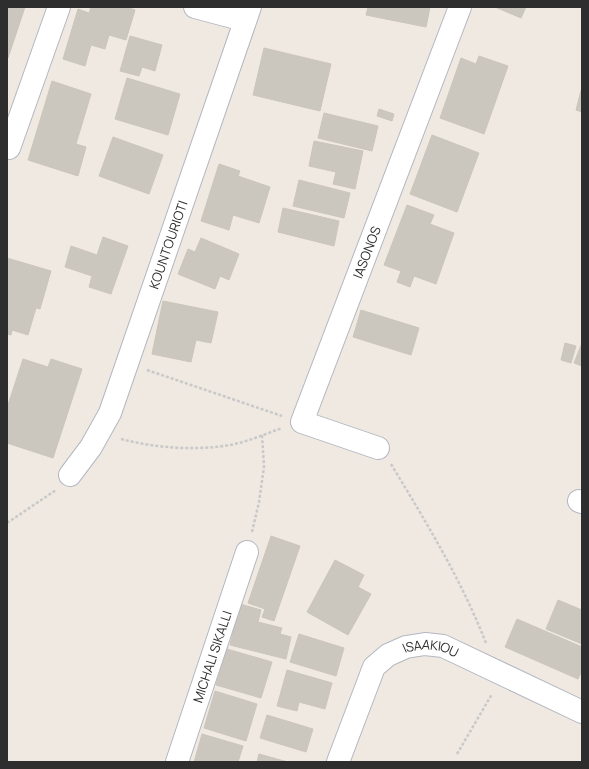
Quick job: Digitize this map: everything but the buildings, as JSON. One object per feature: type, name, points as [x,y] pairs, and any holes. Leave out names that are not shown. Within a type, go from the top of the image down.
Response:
[{"type":"street","points":[[9,148],[59,7]]},
{"type":"street","points":[[195,7],[247,14]]},
{"type":"street","name":"IASONOS","points":[[302,422],[460,7]]},
{"type":"street","name":"KOUNTOURIOTI","points":[[70,475],[99,434],[110,413],[247,14]]},
{"type":"street","points":[[302,422],[378,448]]},
{"type":"street","name":"MICHALI SIKALLI","points":[[176,762],[247,552]]},
{"type":"street","name":"ISAAKIOU","points":[[338,762],[374,667],[388,654],[406,647],[425,644],[443,646],[582,712]]},
{"type":"path","points":[[127,363],[302,422]]},
{"type":"path","points":[[99,434],[138,444],[178,448],[231,445],[302,422]]},
{"type":"path","points":[[247,552],[259,502],[264,467],[262,435]]},
{"type":"path","points":[[378,448],[388,459],[447,557],[472,607],[501,674],[457,754]]},
{"type":"path","points":[[7,522],[59,488],[70,475]]}]
